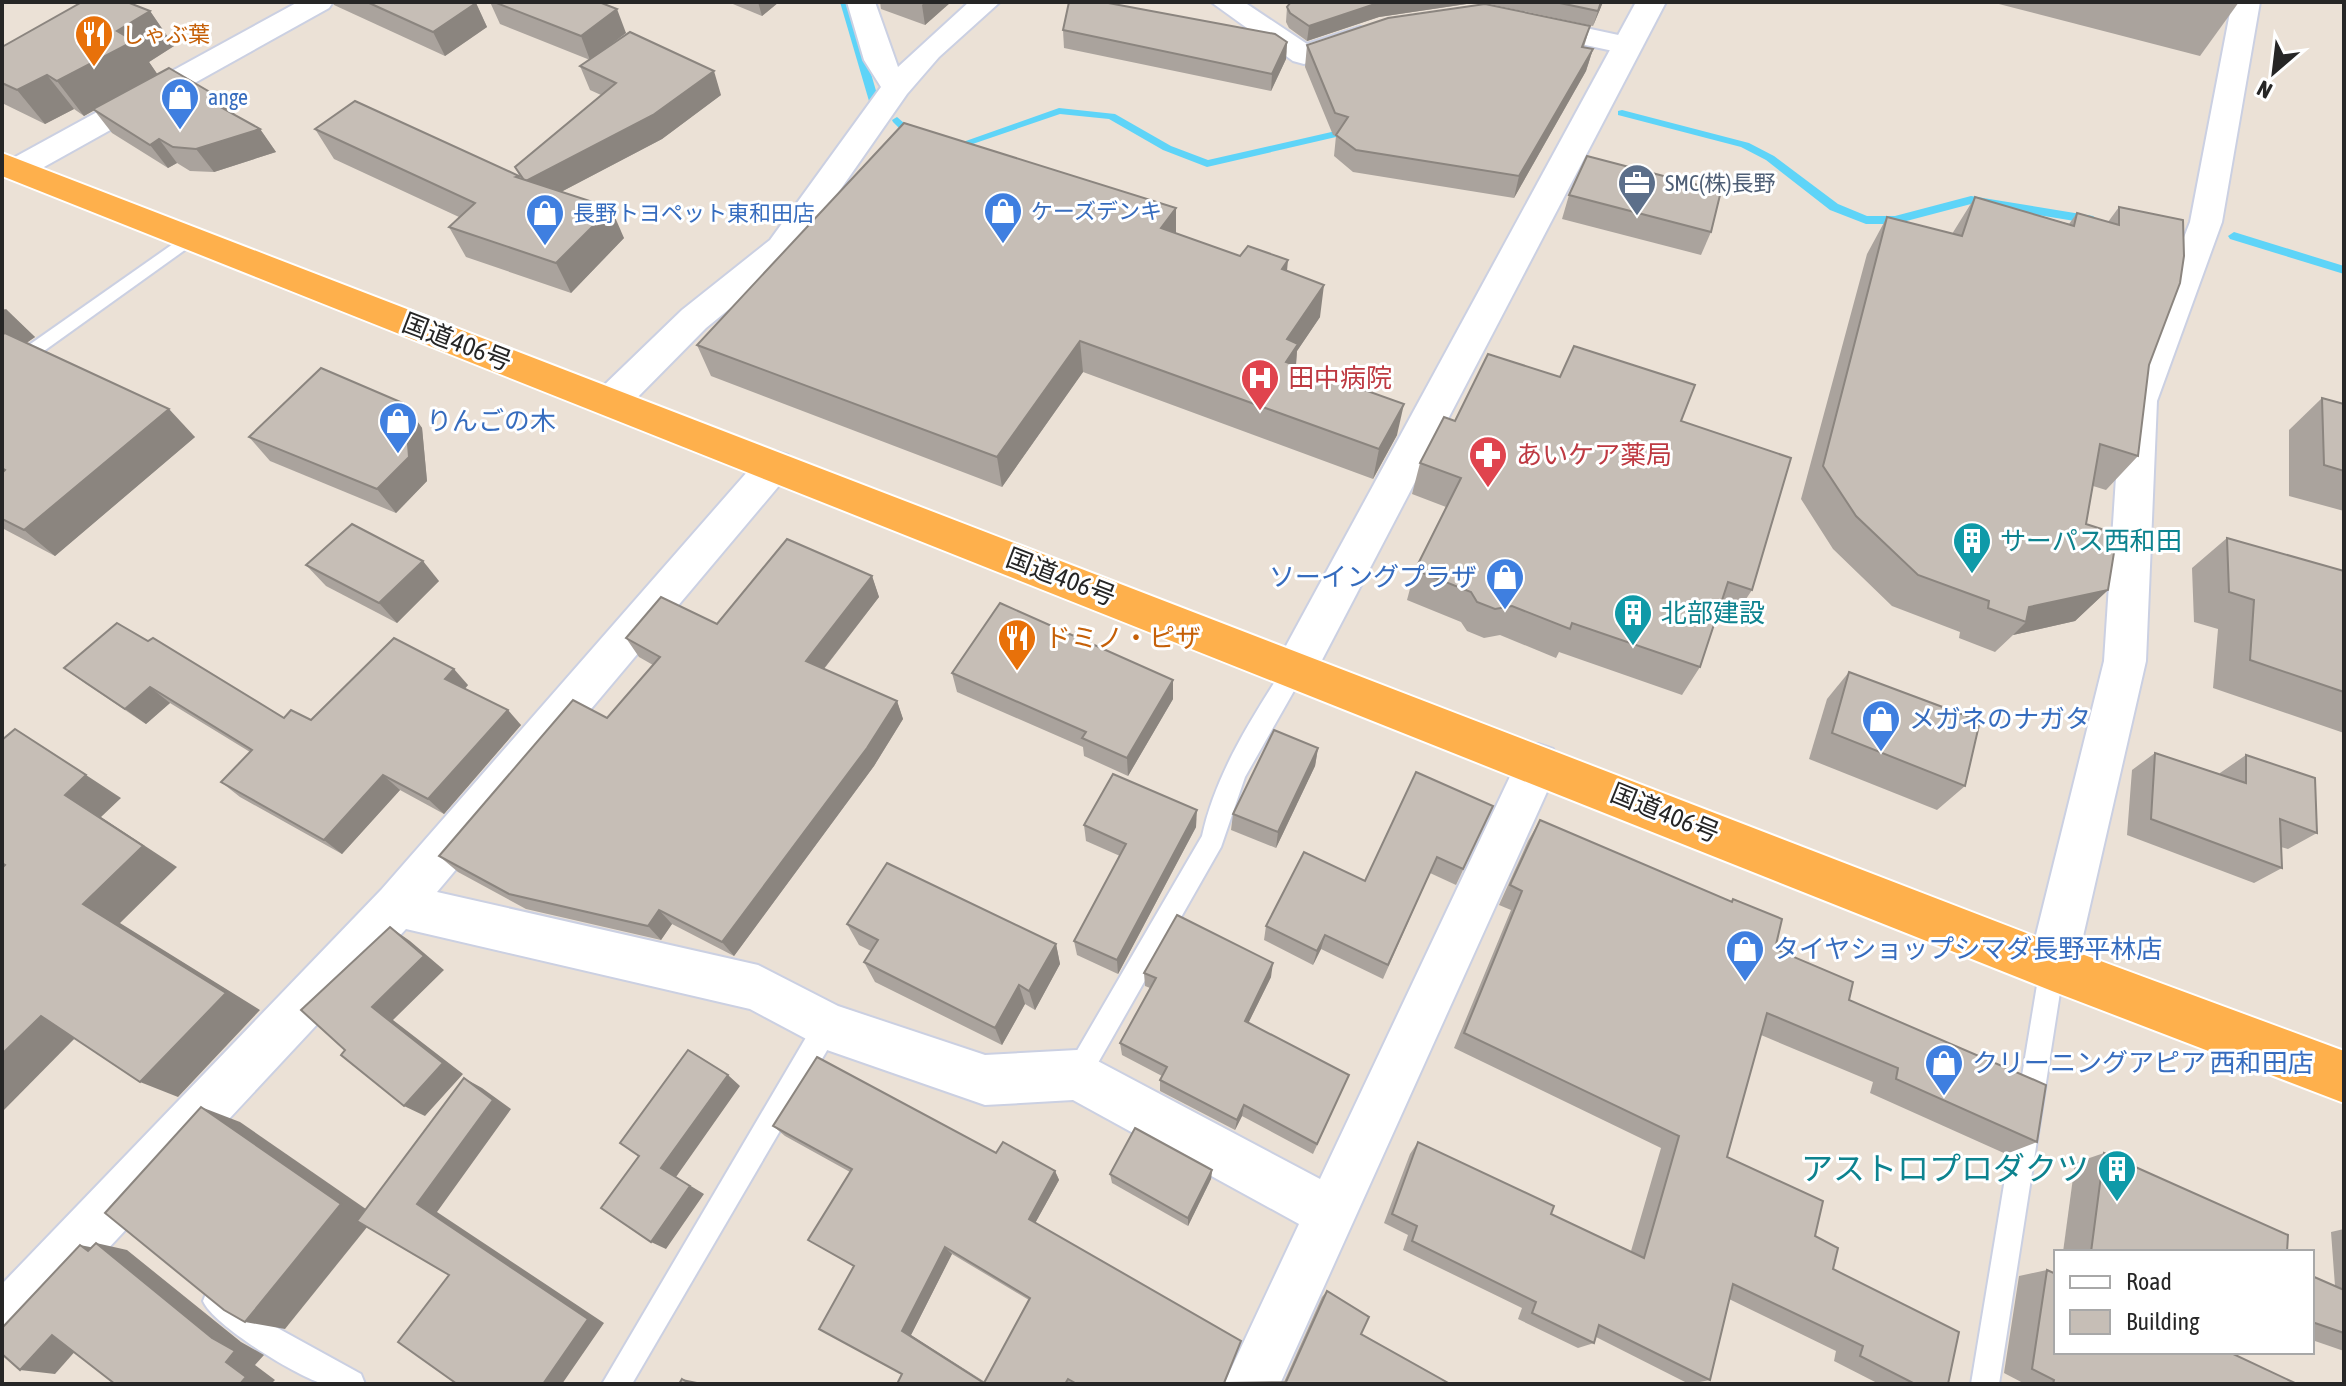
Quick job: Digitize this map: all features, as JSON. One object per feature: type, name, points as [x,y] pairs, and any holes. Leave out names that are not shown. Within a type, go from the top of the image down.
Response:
[{"type":"highway","name":"国道406号","points":[[6,170],[611,401],[2052,967],[2344,1077]]},
{"type":"street","points":[[6,170],[319,2]]},
{"type":"street","points":[[861,2],[879,60],[896,87]]},
{"type":"street","points":[[611,401],[694,319],[782,248],[896,87],[929,51],[986,2]]},
{"type":"street","points":[[1225,2],[1304,55],[1394,27]]},
{"type":"street","points":[[1296,668],[1651,2]]},
{"type":"street","points":[[2052,967],[2125,661],[2139,401],[2206,222],[2246,2]]},
{"type":"street","points":[[1510,20],[1627,45]]},
{"type":"street","points":[[2,1323],[120,1222],[775,465]]},
{"type":"street","points":[[1252,1384],[1333,1214],[1538,763]]},
{"type":"street","points":[[397,905],[758,988],[827,1026],[985,1080],[1077,1075],[1333,1214]]},
{"type":"lane","points":[[2,374],[190,238]]},
{"type":"lane","points":[[1077,1075],[1213,839],[1216,817],[1259,728],[1296,668]]},
{"type":"lane","points":[[1985,1384],[2052,967]]},
{"type":"lane","points":[[616,1384],[827,1026]]},
{"type":"lane","points":[[192,1281],[253,1330],[351,1384]]},
{"type":"building","points":[[82,2],[127,2],[150,11],[117,31],[134,41],[57,81],[47,75],[17,90],[2,83],[2,47]]},
{"type":"building","points":[[367,2],[474,2],[476,3],[433,32]]},
{"type":"building","points":[[494,2],[599,2],[617,9],[581,36]]},
{"type":"building","points":[[1069,2],[1103,2],[1275,34],[1287,42],[1272,74],[1063,30]]},
{"type":"building","points":[[1291,2],[1381,2],[1309,26],[1290,13],[1287,7]]},
{"type":"building","points":[[1555,2],[1601,2],[1598,11]]},
{"type":"building","points":[[1485,4],[1590,26],[1582,47],[1593,49],[1519,176],[1356,150],[1336,135],[1348,117],[1335,113],[1307,45],[1388,18]]},
{"type":"building","points":[[630,32],[714,71],[653,115],[524,180],[515,167],[616,83],[580,66]]},
{"type":"building","points":[[169,68],[225,101],[217,105],[260,129],[196,149],[173,147],[159,139],[150,145],[93,109]]},
{"type":"building","points":[[355,101],[519,176],[516,177],[611,208],[556,263],[449,227],[475,203],[315,129]]},
{"type":"building","points":[[904,123],[1176,208],[1161,228],[1240,256],[1248,246],[1288,260],[1282,269],[1324,285],[1287,339],[1298,344],[1286,362],[1404,404],[1379,449],[1080,341],[997,457],[697,345]]},
{"type":"building","points":[[1587,156],[1721,191],[1711,232],[1569,195]]},
{"type":"building","points":[[1975,197],[2074,226],[2077,213],[2119,225],[2119,207],[2183,220],[2184,256],[2180,283],[2149,365],[2138,456],[2100,444],[2086,524],[2117,534],[2108,590],[2029,607],[2026,622],[1988,608],[1989,601],[1918,575],[1856,516],[1823,466],[1887,217],[1962,236]]},
{"type":"building","points":[[5,333],[169,409],[24,530],[2,519],[2,473],[5,470],[2,468],[2,335]]},
{"type":"building","points":[[1574,346],[1695,385],[1681,421],[1791,458],[1752,590],[1728,582],[1700,667],[1572,623],[1570,629],[1512,606],[1495,609],[1477,602],[1471,592],[1415,570],[1461,478],[1420,463],[1444,417],[1455,421],[1488,354],[1560,377]]},
{"type":"building","points":[[321,368],[405,404],[409,457],[377,489],[249,437]]},
{"type":"building","points":[[2322,398],[2344,404],[2344,471],[2324,465]]},
{"type":"building","points":[[352,524],[423,561],[379,603],[306,565]]},
{"type":"building","points":[[2227,538],[2344,571],[2344,692],[2250,660],[2254,600],[2229,592]]},
{"type":"building","points":[[787,539],[872,576],[806,661],[897,701],[867,748],[722,942],[659,910],[648,926],[509,894],[439,856],[573,700],[607,718],[660,657],[626,638],[661,597],[717,624]]},
{"type":"building","points":[[1000,603],[1173,680],[1127,758],[1082,738],[1086,732],[952,673]]},
{"type":"building","points":[[117,623],[148,641],[153,638],[284,718],[291,710],[311,720],[394,638],[454,669],[445,679],[508,710],[428,799],[383,775],[324,840],[221,782],[252,750],[150,687],[125,709],[64,668]]},
{"type":"building","points":[[1849,672],[1980,721],[1965,786],[1832,733]]},
{"type":"building","points":[[15,729],[86,775],[65,795],[143,846],[83,904],[226,993],[140,1082],[41,1016],[2,1054],[2,868],[5,865],[2,863],[2,740]]},
{"type":"building","points":[[1274,730],[1318,748],[1278,832],[1233,814]]},
{"type":"building","points":[[2155,753],[2246,783],[2246,755],[2315,778],[2317,833],[2280,819],[2282,868],[2151,819]]},
{"type":"building","points":[[1416,772],[1493,806],[1463,869],[1437,857],[1388,965],[1325,935],[1317,951],[1266,926],[1304,852],[1365,881]]},
{"type":"building","points":[[1113,774],[1197,810],[1117,960],[1074,941],[1126,844],[1084,825]]},
{"type":"building","points":[[1540,820],[1732,902],[1733,899],[1782,919],[1775,949],[1853,982],[1849,1000],[2046,1085],[2037,1142],[1896,1079],[1898,1068],[1767,1013],[1727,1157],[1823,1201],[1815,1236],[1838,1248],[1833,1269],[1959,1332],[1948,1384],[1915,1384],[1860,1356],[1863,1346],[1733,1284],[1710,1380],[1599,1325],[1594,1343],[1532,1313],[1536,1302],[1412,1241],[1417,1226],[1392,1214],[1418,1142],[1554,1206],[1551,1214],[1644,1258],[1679,1136],[1464,1033],[1522,891],[1510,885]]},
{"type":"building","points":[[887,863],[1056,944],[1029,991],[1019,985],[995,1028],[864,962],[878,940],[847,924]]},
{"type":"building","points":[[1177,915],[1273,963],[1245,1021],[1349,1075],[1317,1144],[1244,1105],[1237,1120],[1160,1080],[1167,1067],[1120,1043],[1156,978],[1144,973]]},
{"type":"building","points":[[390,927],[424,956],[372,1007],[443,1063],[404,1106],[341,1055],[345,1050],[301,1010]]},
{"type":"building","points":[[688,1050],[728,1075],[661,1168],[690,1186],[651,1242],[601,1208],[639,1156],[620,1143]]},
{"type":"building","points":[[817,1057],[996,1153],[1003,1142],[1055,1171],[1029,1219],[1241,1341],[1224,1383],[1286,1382],[1327,1291],[1369,1317],[1361,1334],[1450,1384],[1077,1384],[1068,1379],[1065,1384],[897,1384],[902,1374],[819,1329],[854,1266],[808,1240],[852,1169],[773,1126]],"holes":[[[945,1247],[1030,1298],[984,1383],[902,1331]]]},
{"type":"building","points":[[464,1078],[493,1100],[417,1204],[588,1319],[543,1384],[457,1384],[398,1342],[449,1275],[357,1221]]},
{"type":"building","points":[[201,1107],[341,1204],[245,1322],[224,1310],[105,1213]]},
{"type":"building","points":[[1135,1128],[1212,1170],[1188,1218],[1110,1174]]},
{"type":"building","name":"アストロプロダクツ","points":[[2104,1153],[2288,1235],[2287,1250],[2091,1250]]},
{"type":"building","points":[[96,1243],[212,1338],[235,1351],[226,1362],[246,1377],[240,1384],[115,1384],[52,1335],[20,1370],[2,1354],[2,1328],[80,1245],[88,1251]]},
{"type":"building","points":[[2047,1270],[2054,1273],[2054,1354],[2233,1354],[2297,1384],[2053,1384],[2054,1380],[2032,1369]]},
{"type":"building","points":[[2314,1277],[2344,1290],[2344,1333],[2314,1323]]},
{"type":"waterway","points":[[845,2],[874,101]]},
{"type":"waterway","points":[[951,148],[1059,111],[1111,116],[1167,148],[1207,164],[1349,131]]},
{"type":"waterway","points":[[1622,113],[1745,145],[1770,158],[1834,207],[1866,220],[1895,220],[1971,200],[2093,220]]},
{"type":"waterway","points":[[897,120],[914,137]]},
{"type":"waterway","points":[[2234,236],[2344,270]]},
{"type":"place","name":"しゃぶ葉","points":[[94,68]]},
{"type":"place","name":"ange","points":[[180,131]]},
{"type":"place","name":"SMC(株)長野","points":[[1637,217]]},
{"type":"place","name":"ケーズデンキ","points":[[1003,245]]},
{"type":"place","name":"長野トヨペット東和田店","points":[[545,247]]},
{"type":"place","name":"田中病院","points":[[1260,412]]},
{"type":"place","name":"りんごの木","points":[[398,455]]},
{"type":"place","name":"あいケア薬局","points":[[1488,489]]},
{"type":"place","name":"サーパス西和田","points":[[1972,575]]},
{"type":"place","name":"ソーイングプラザ","points":[[1505,611]]},
{"type":"place","name":"北部建設","points":[[1633,647]]},
{"type":"place","name":"ドミノ・ピザ","points":[[1017,672]]},
{"type":"place","name":"メガネのナガタ","points":[[1881,753]]},
{"type":"place","name":"タイヤショップシマダ長野平林店","points":[[1745,983]]},
{"type":"place","name":"クリーニングアピア 西和田店","points":[[1944,1097]]},
{"type":"place","name":"アストロプロダクツ","points":[[2117,1203]]}]
